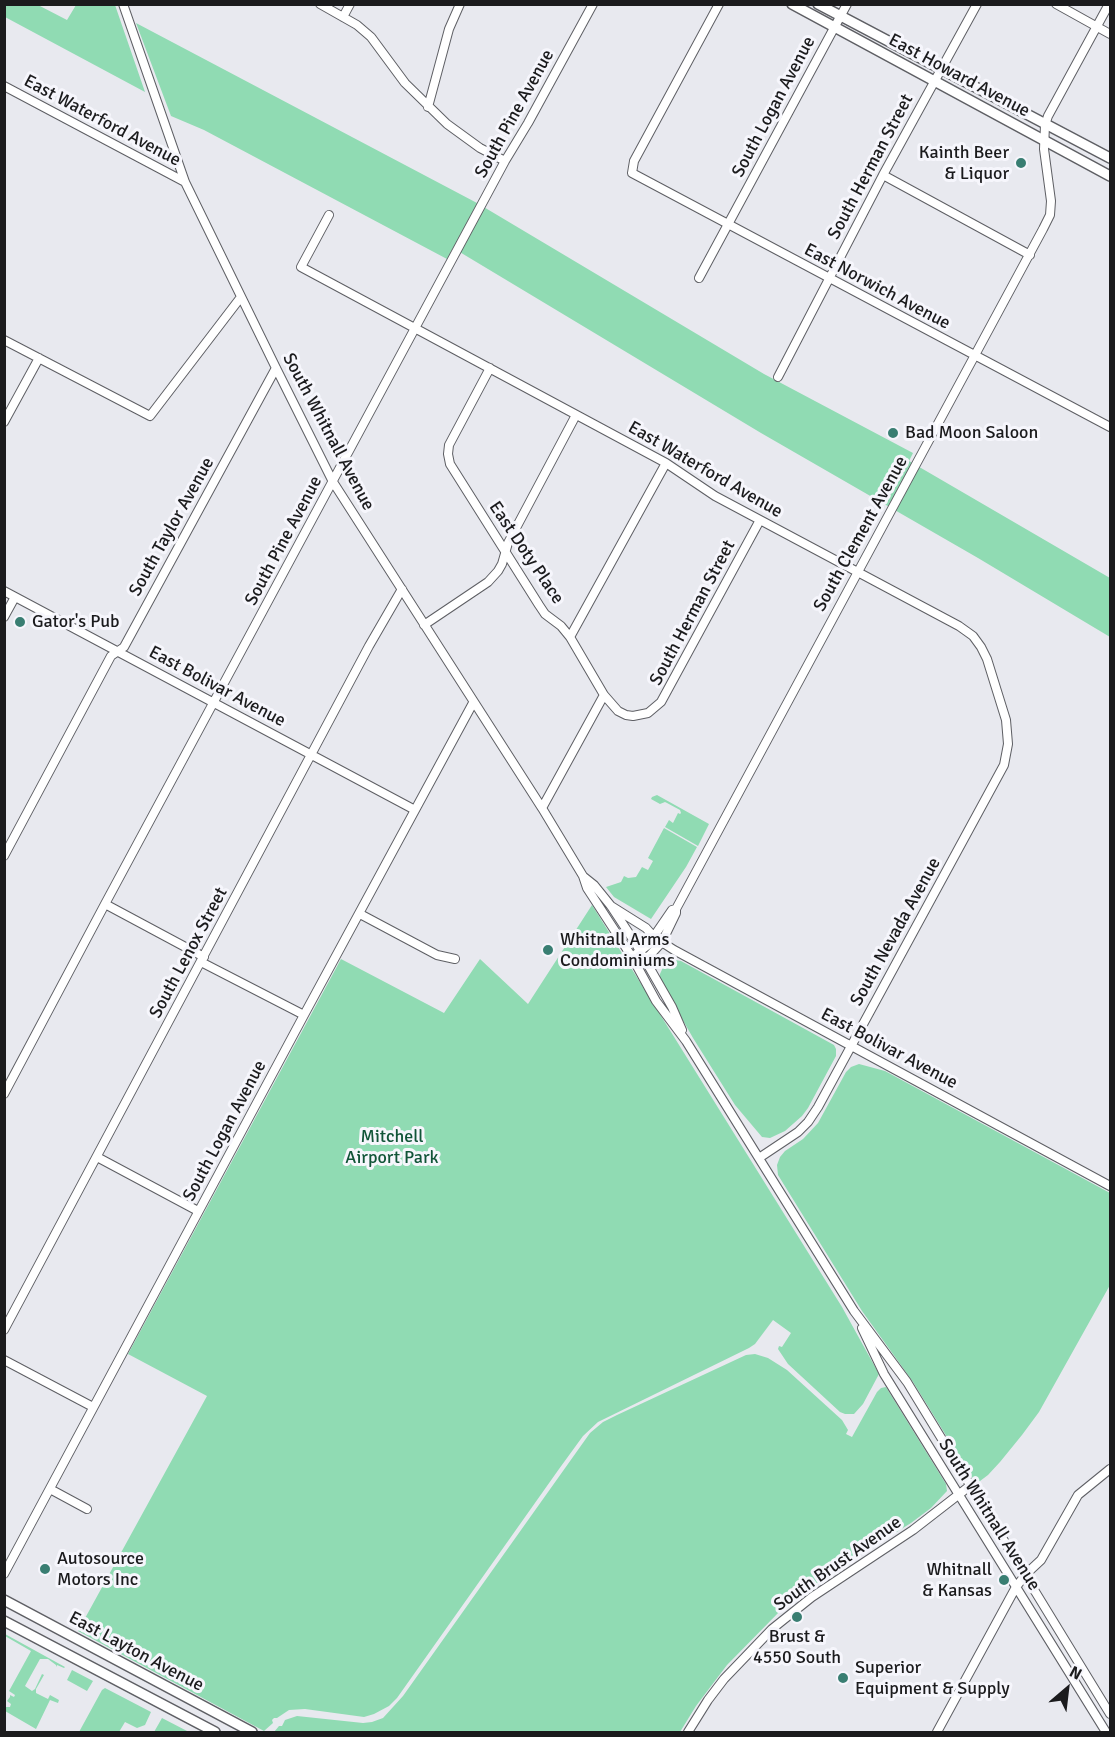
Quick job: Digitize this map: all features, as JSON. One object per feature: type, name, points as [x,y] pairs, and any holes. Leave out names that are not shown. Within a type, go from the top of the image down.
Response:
[{"type":"main road","name":"East Howard Avenue","points":[[792,4],[1110,176]]},
{"type":"main road","name":"East Howard Avenue","points":[[819,4],[1110,158]]},
{"type":"main road","name":"East Layton Avenue","points":[[4,1600],[252,1732]]},
{"type":"main road","name":"East Layton Avenue","points":[[4,1621],[215,1732]]},
{"type":"street","name":"South Whitnall Avenue","points":[[123,4],[186,182],[333,482],[542,808],[583,876],[586,888],[632,957],[656,1001],[686,1041],[854,1311],[907,1382],[1079,1659],[1110,1714]]},
{"type":"street","points":[[320,4],[357,25],[371,37],[405,82],[447,124],[506,161]]},
{"type":"street","points":[[343,17],[350,4]]},
{"type":"street","points":[[428,106],[449,28],[460,4]]},
{"type":"street","name":"South Pine Avenue","points":[[4,1094],[506,161],[593,4]]},
{"type":"street","name":"East Norwich Avenue","points":[[719,4],[634,161],[631,171],[633,174],[1110,427]]},
{"type":"street","name":"South Logan Avenue","points":[[699,278],[847,4]]},
{"type":"street","name":"South Herman Street","points":[[778,377],[883,175],[977,4]]},
{"type":"street","points":[[1056,4],[1110,34]]},
{"type":"street","name":"South Clement Avenue","points":[[636,965],[662,942],[676,909],[1050,215],[1051,201],[1044,141],[1045,125],[1049,112],[1109,4]]},
{"type":"street","name":"East Waterford Avenue","points":[[4,86],[186,182]]},
{"type":"street","points":[[883,175],[1030,255]]},
{"type":"street","name":"East Waterford Avenue","points":[[329,215],[301,267],[666,463],[704,490],[959,626],[972,636],[981,647],[991,670],[1006,720],[1008,744],[1004,765]]},
{"type":"street","points":[[4,340],[150,416],[241,297]]},
{"type":"street","points":[[4,422],[39,358]]},
{"type":"street","name":"South Taylor Avenue","points":[[4,856],[111,656],[124,646],[130,636],[276,368]]},
{"type":"street","name":"East Doty Place","points":[[490,368],[449,445],[450,464],[539,606],[570,637],[604,695]]},
{"type":"street","points":[[424,625],[488,582],[498,572],[508,543],[576,415]]},
{"type":"street","points":[[570,637],[666,463]]},
{"type":"street","name":"South Herman Street","points":[[604,695],[618,711],[633,716],[648,713],[661,702],[760,520]]},
{"type":"street","name":"South Lenox Street","points":[[4,1330],[369,646],[402,590]]},
{"type":"street","name":"East Bolivar Avenue","points":[[4,591],[415,810]]},
{"type":"street","points":[[4,617],[15,597]]},
{"type":"street","points":[[542,808],[604,695]]},
{"type":"street","name":"South Logan Avenue","points":[[4,1574],[474,703]]},
{"type":"street","name":"South Nevada Avenue","points":[[759,1158],[798,1132],[818,1107],[1004,765]]},
{"type":"street","name":"South Whitnall Avenue","points":[[583,876],[594,885],[611,906],[645,959],[672,1007],[686,1041]]},
{"type":"street","points":[[105,904],[304,1015]]},
{"type":"street","name":"East Bolivar Avenue","points":[[611,906],[646,928],[654,937],[674,950],[1110,1186]]},
{"type":"street","name":"South Clement Avenue","points":[[632,957],[648,945],[672,910],[676,909]]},
{"type":"street","points":[[360,914],[437,955],[455,959]]},
{"type":"street","points":[[97,1157],[198,1211]]},
{"type":"street","name":"South Whitnall Avenue","points":[[854,1311],[884,1374],[1106,1732]]},
{"type":"street","points":[[4,1360],[93,1407]]},
{"type":"street","points":[[937,1732],[1016,1587],[1041,1560],[1078,1495],[1110,1469]]},
{"type":"street","name":"South Brust Avenue","points":[[688,1732],[724,1679],[772,1629],[812,1597],[913,1530],[971,1485]]},
{"type":"street","points":[[50,1490],[87,1509]]},
{"type":"street","points":[[1066,1668],[1079,1659]]},
{"type":"green space","points":[[4,5],[38,5],[67,20],[76,5],[115,5],[145,92],[5,17]]},
{"type":"green space","points":[[136,23],[477,203],[764,374],[913,453],[909,461],[1110,578],[1110,637],[761,433],[453,248],[447,259],[204,130],[171,116]]},
{"type":"green space","points":[[657,795],[709,824],[698,846],[665,827],[669,820],[673,823],[678,813],[681,813],[680,810],[665,802],[660,804],[651,799]]},
{"type":"green space","points":[[664,828],[697,847],[651,919],[614,897],[606,887],[621,882],[624,876],[636,877],[642,867],[648,870],[653,861],[648,858]]},
{"type":"green space","name":"Mitchell Airport Park","points":[[592,905],[842,1307],[879,1374],[863,1404],[854,1414],[840,1412],[788,1364],[778,1349],[779,1346],[782,1347],[791,1333],[773,1320],[755,1344],[749,1348],[598,1422],[583,1436],[397,1698],[389,1706],[364,1717],[305,1709],[289,1710],[274,1718],[273,1723],[264,1731],[78,1631],[207,1396],[128,1354],[341,959],[444,1013],[480,959],[528,1004]]},
{"type":"green space","points":[[675,960],[681,961],[834,1045],[836,1056],[808,1108],[785,1131],[770,1138],[762,1137],[735,1105],[660,980],[664,965]]},
{"type":"green space","points":[[859,1064],[885,1071],[1110,1193],[1110,1285],[1039,1412],[1000,1462],[976,1484],[913,1382],[862,1311],[778,1175],[777,1165],[780,1157],[803,1139],[818,1123],[846,1072]]},
{"type":"green space","points":[[755,1354],[768,1358],[787,1370],[842,1420],[848,1430],[846,1434],[852,1437],[877,1392],[886,1387],[946,1484],[947,1491],[931,1508],[911,1523],[835,1570],[781,1610],[727,1665],[696,1706],[680,1732],[274,1732],[282,1726],[285,1720],[297,1716],[363,1723],[383,1718],[403,1696],[590,1433],[603,1422],[617,1415],[746,1355]]},
{"type":"green space","points":[[5,1634],[65,1667],[57,1665],[56,1667],[48,1659],[40,1659],[25,1686],[32,1691],[35,1689],[42,1674],[44,1675],[36,1693],[48,1699],[50,1695],[59,1700],[58,1703],[50,1700],[36,1729],[5,1711],[5,1707],[10,1707],[11,1704],[7,1701],[10,1695],[14,1697],[15,1695],[9,1691],[31,1651]]},
{"type":"green space","points":[[72,1670],[93,1681],[87,1691],[67,1680]]},
{"type":"green space","points":[[105,1688],[151,1712],[145,1725],[137,1728],[125,1722],[119,1732],[79,1732]]},
{"type":"green space","points":[[162,1718],[189,1732],[154,1732]]},
{"type":"place","name":"Kainth Beer & Liquor","points":[[1021,163]]},
{"type":"place","name":"Bad Moon Saloon","points":[[893,433]]},
{"type":"place","name":"Gator's Pub","points":[[20,622]]},
{"type":"place","name":"Whitnall Arms Condominiums","points":[[548,950]]},
{"type":"place","name":"Autosource Motors Inc","points":[[45,1569]]},
{"type":"place","name":"Whitnall & Kansas","points":[[1004,1580]]},
{"type":"place","name":"Brust & 4550 South","points":[[797,1617]]},
{"type":"place","name":"Superior Equipment & Supply","points":[[843,1678]]}]
